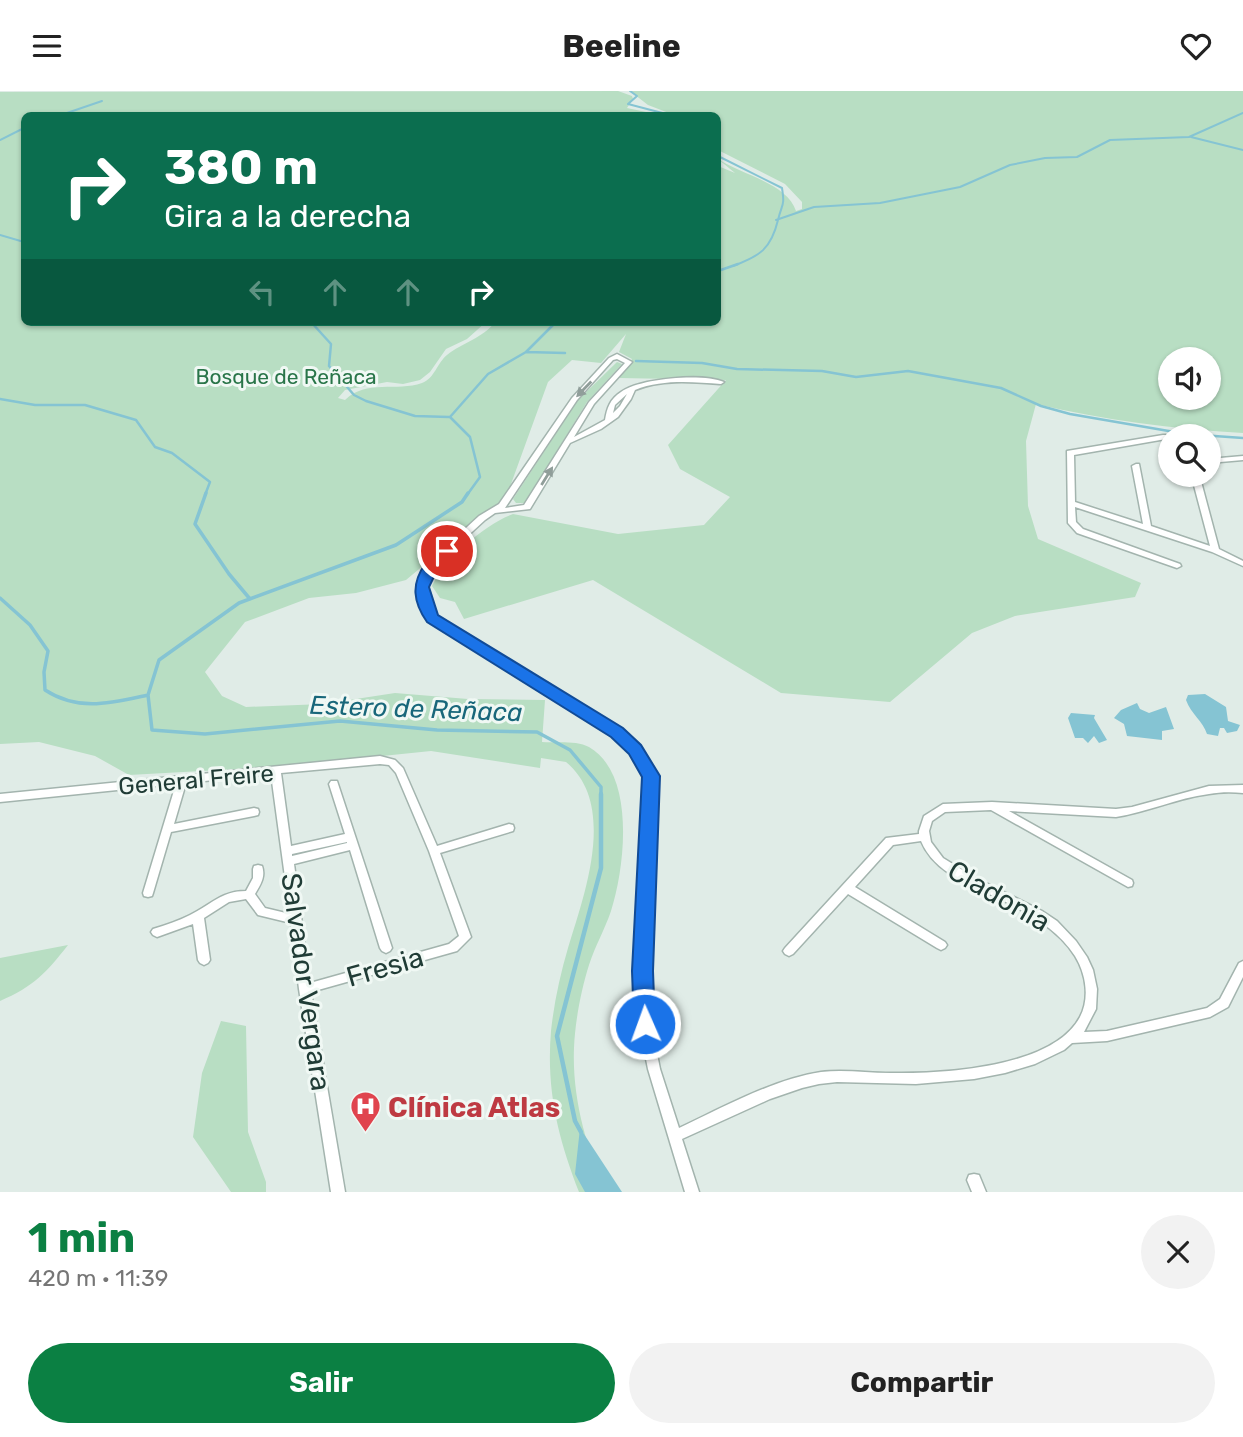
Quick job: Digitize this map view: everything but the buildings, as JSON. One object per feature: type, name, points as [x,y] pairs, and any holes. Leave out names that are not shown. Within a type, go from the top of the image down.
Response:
[{"type":"street","points":[[496,510],[527,507],[592,403],[629,362],[626,358],[617,356],[611,359],[576,398],[507,498],[496,510],[482,518],[429,570],[421,587],[427,611],[432,619],[617,732],[635,749],[647,767],[651,776],[651,813],[643,971],[645,1024],[654,1069],[677,1135],[692,1192]]},
{"type":"street","points":[[569,441],[591,432],[608,420],[624,406],[632,390],[652,382],[721,382]]},
{"type":"street","points":[[579,423],[591,432]]},
{"type":"street","points":[[1158,438],[1070,453],[1072,523],[1077,529],[1177,566]]},
{"type":"street","points":[[1221,460],[1243,458]]},
{"type":"street","points":[[1136,466],[1147,527]]},
{"type":"street","points":[[1198,487],[1215,549]]},
{"type":"street","points":[[507,498],[519,509]]},
{"type":"street","points":[[1071,503],[1215,549],[1243,564]]},
{"type":"street","name":"General Freire","points":[[0,798],[380,760],[392,762],[400,771],[434,851]]},
{"type":"street","name":"Salvador Vergara","points":[[275,772],[305,989],[338,1192]]},
{"type":"street","points":[[148,893],[182,780]]},
{"type":"street","points":[[334,784],[386,948]]},
{"type":"street","points":[[789,951],[890,841],[924,837],[928,819],[943,808],[992,806],[1116,813],[1139,809],[1195,791],[1243,789]]},
{"type":"street","points":[[992,806],[1128,883]]},
{"type":"street","points":[[169,829],[254,812]]},
{"type":"street","points":[[434,851],[509,828]]},
{"type":"street","name":"Cladonia","points":[[924,837],[929,849],[939,861],[1046,920],[1075,947],[1087,969],[1092,992],[1086,1022],[1073,1038]]},
{"type":"street","points":[[287,856],[352,841]]},
{"type":"street","name":"Fresia","points":[[305,989],[453,948],[464,941],[464,931],[434,851]]},
{"type":"street","points":[[249,894],[258,878],[258,869]]},
{"type":"street","points":[[848,887],[941,945]]},
{"type":"street","points":[[249,894],[262,912],[296,920]]},
{"type":"street","points":[[157,932],[198,917],[221,899],[231,895],[249,894]]},
{"type":"street","points":[[198,917],[204,960]]},
{"type":"street","points":[[677,1135],[807,1081],[832,1076],[922,1079],[983,1072],[1038,1056],[1064,1045],[1073,1038],[1107,1036],[1210,1012],[1224,1003],[1243,966]]},
{"type":"green space","name":"Bosque de Reñaca","points":[[618,91],[632,96],[627,108],[646,112],[21,112],[21,326],[482,326],[467,339],[446,349],[430,372],[420,380],[403,384],[387,382],[345,390],[338,398],[345,400],[362,390],[426,381],[447,355],[492,326],[721,326],[721,167],[735,173],[721,161],[774,186],[791,201],[796,211],[802,209],[802,202],[785,184],[721,152],[721,112],[666,112],[648,105],[630,91],[1243,91],[1243,433],[1221,431],[1221,424],[1158,425],[1036,404],[1026,441],[1028,506],[1038,539],[1141,583],[1135,597],[1015,616],[972,633],[890,702],[781,693],[593,580],[464,619],[455,602],[440,598],[432,586],[456,554],[478,534],[502,519],[513,514],[618,534],[704,525],[730,497],[680,469],[668,445],[726,380],[619,378],[632,359],[619,352],[626,334],[601,363],[572,360],[548,382],[507,495],[489,515],[468,528],[406,580],[356,593],[309,598],[245,622],[205,672],[222,696],[246,707],[323,704],[395,693],[468,699],[545,700],[542,742],[584,745],[604,760],[614,778],[620,799],[623,847],[611,911],[591,958],[581,995],[574,1066],[582,1122],[607,1192],[579,1192],[565,1152],[552,1094],[550,1053],[556,1000],[593,851],[594,826],[590,802],[582,780],[566,762],[541,758],[540,768],[431,751],[275,767],[129,775],[95,756],[39,742],[0,744],[0,92]]},
{"type":"green space","points":[[617,362],[622,364],[587,402],[525,503],[516,503],[513,499],[578,400]]},
{"type":"green space","points":[[68,945],[38,978],[0,1001],[0,958]]},
{"type":"green space","points":[[221,1021],[246,1026],[248,1132],[266,1182],[266,1192],[231,1192],[193,1137],[202,1073]]},
{"type":"water","points":[[1205,694],[1226,707],[1228,721],[1240,725],[1237,731],[1227,733],[1224,728],[1220,728],[1218,736],[1207,734],[1186,700],[1188,695]]},
{"type":"water","points":[[1137,703],[1140,709],[1149,713],[1166,707],[1174,729],[1162,731],[1162,740],[1127,736],[1124,724],[1114,718],[1121,710]]},
{"type":"water","points":[[1071,713],[1095,715],[1094,718],[1107,740],[1099,743],[1094,736],[1088,743],[1083,738],[1075,738],[1068,718]]},
{"type":"water","points":[[580,1128],[622,1192],[585,1192],[575,1174]]},
{"type":"waterway","name":"Estero de Reñaca","points":[[630,91],[637,96],[628,104],[659,112]]},
{"type":"waterway","points":[[70,112],[102,101]]},
{"type":"waterway","points":[[778,219],[814,207],[880,203],[960,187],[1010,165],[1045,158],[1077,157],[1110,140],[1189,137],[1243,113]]},
{"type":"waterway","points":[[0,140],[21,130]]},
{"type":"waterway","points":[[1191,137],[1243,150]]},
{"type":"waterway","name":"Estero de Reñaca","points":[[721,158],[782,188],[783,205],[778,219]]},
{"type":"waterway","name":"Estero de Reñaca","points":[[737,264],[757,255],[768,245],[778,219]]},
{"type":"waterway","points":[[0,235],[21,241]]},
{"type":"waterway","name":"Estero de Reñaca","points":[[721,270],[737,264]]},
{"type":"waterway","name":"Estero de Reñaca","points":[[733,266],[737,264]]},
{"type":"waterway","points":[[315,326],[331,344],[329,366],[354,395],[415,416],[449,417]]},
{"type":"waterway","name":"Estero de Reñaca","points":[[526,352],[552,326]]},
{"type":"waterway","name":"Estero de Reñaca","points":[[467,495],[480,477],[470,437],[450,417],[488,374],[526,352]]},
{"type":"waterway","points":[[526,352],[565,353]]},
{"type":"waterway","points":[[636,361],[702,363],[737,369],[822,371],[856,377],[908,371],[1001,388],[1041,406],[1070,414],[1186,434],[1243,438]]},
{"type":"waterway","points":[[0,399],[35,405],[85,405],[136,420],[155,447],[172,453],[210,482],[205,495]]},
{"type":"waterway","points":[[206,493],[195,524],[229,574],[250,599]]},
{"type":"waterway","name":"Estero de Reñaca","points":[[250,599],[396,545],[462,502],[468,493]]},
{"type":"waterway","points":[[0,598],[30,625],[48,651],[44,672],[45,690],[70,701],[95,704],[148,695]]},
{"type":"waterway","name":"Estero de Reñaca","points":[[148,695],[159,660],[239,603],[250,599]]},
{"type":"waterway","name":"Estero de Reñaca","points":[[148,695],[152,730],[205,734],[340,721],[437,730],[537,732],[570,750],[601,787],[601,868],[557,1036],[575,1121],[581,1132]]},
{"type":"place","name":"Clínica Atlas","points":[[365,1134]]},
{"type":"route","points":[[447,551],[433,563],[421,587],[427,611],[432,619],[617,732],[635,749],[651,776],[643,971],[645,1024]]}]
